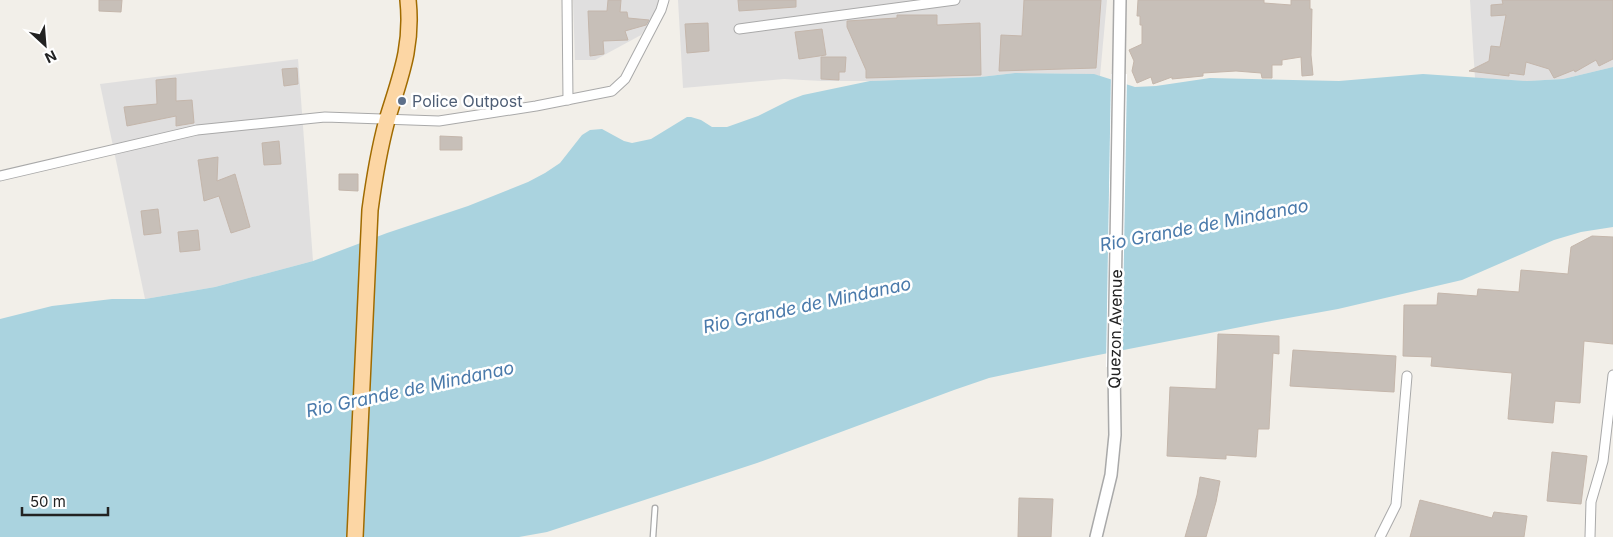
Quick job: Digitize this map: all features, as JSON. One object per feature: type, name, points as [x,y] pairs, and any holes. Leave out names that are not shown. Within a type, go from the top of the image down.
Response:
[{"type":"main road","points":[[355,537],[370,210],[376,164],[406,58],[410,18],[408,0]]},
{"type":"street","points":[[567,0],[568,100]]},
{"type":"street","points":[[0,176],[197,130],[324,117],[439,121],[612,91],[625,79],[661,10],[664,0]]},
{"type":"street","points":[[739,29],[955,0]]},
{"type":"street","name":"Quezon Avenue","points":[[1096,537],[1106,501],[1114,455],[1120,0]]},
{"type":"street","points":[[1590,537],[1591,502],[1604,461],[1613,374]]},
{"type":"street","points":[[1380,537],[1396,505],[1407,376]]},
{"type":"lane","points":[[653,537],[655,508]]},
{"type":"shaded area","points":[[573,0],[661,0],[661,4],[641,35],[595,60],[575,60]]},
{"type":"shaded area","points":[[678,0],[1107,0],[1100,76],[1089,74],[1015,73],[980,77],[870,81],[784,79],[683,88]]},
{"type":"shaded area","points":[[1470,0],[1613,0],[1613,67],[1563,79],[1527,81],[1475,78]]},
{"type":"shaded area","points":[[298,59],[313,261],[215,287],[145,299],[100,84]]},
{"type":"water","name":"Rio Grande de Mindanao","points":[[1613,67],[1613,227],[1581,232],[1554,240],[1462,280],[1338,309],[989,378],[757,463],[547,532],[519,537],[0,537],[0,319],[52,306],[112,299],[145,299],[215,287],[313,261],[387,233],[468,206],[528,182],[560,163],[582,135],[590,130],[602,129],[624,141],[632,143],[651,139],[687,117],[701,120],[712,127],[727,127],[758,116],[803,95],[870,81],[980,77],[1015,73],[1094,74],[1135,87],[1156,86],[1210,78],[1339,81],[1423,74],[1527,81],[1563,79]]},
{"type":"pier","points":[[1111,74],[1127,74],[1122,367],[1106,367]]},
{"type":"building","points":[[99,0],[122,0],[121,12],[99,11]]},
{"type":"building","points":[[608,0],[621,0],[620,12],[627,12],[628,18],[649,20],[646,25],[625,31],[628,40],[603,41],[604,54],[590,56],[588,11],[607,11]]},
{"type":"building","points":[[738,0],[796,0],[796,7],[739,11]]},
{"type":"building","points":[[1024,0],[1101,0],[1096,68],[999,71],[1001,35],[1022,36]]},
{"type":"building","points":[[1138,0],[1264,0],[1264,3],[1291,5],[1291,0],[1310,0],[1310,9],[1312,9],[1311,55],[1313,75],[1302,76],[1301,57],[1282,60],[1282,65],[1272,65],[1272,78],[1262,78],[1261,73],[1236,71],[1203,73],[1203,76],[1172,79],[1172,77],[1153,84],[1151,77],[1137,83],[1132,71],[1134,61],[1129,50],[1142,44],[1142,25],[1140,25],[1140,16],[1137,16]]},
{"type":"building","points":[[1502,0],[1613,0],[1613,59],[1599,66],[1596,60],[1575,72],[1574,70],[1554,78],[1549,69],[1526,62],[1524,75],[1509,73],[1509,76],[1469,71],[1489,61],[1491,46],[1500,47],[1506,15],[1491,16],[1491,5],[1503,4]]},
{"type":"building","points":[[897,15],[937,15],[937,25],[980,23],[981,75],[866,78],[866,70],[847,27],[847,21],[897,18]]},
{"type":"building","points":[[708,23],[709,51],[687,53],[685,24]]},
{"type":"building","points":[[822,29],[826,55],[799,59],[795,32]]},
{"type":"building","points":[[821,57],[846,57],[845,72],[839,72],[839,80],[821,79]]},
{"type":"building","points":[[297,68],[298,84],[284,86],[282,69]]},
{"type":"building","points":[[176,78],[176,101],[192,100],[194,123],[176,126],[176,116],[127,126],[124,107],[157,104],[156,80]]},
{"type":"building","points":[[440,136],[462,137],[462,150],[440,150]]},
{"type":"building","points":[[279,141],[281,164],[264,165],[262,143]]},
{"type":"building","points":[[218,157],[217,181],[235,174],[250,227],[231,233],[219,196],[204,201],[198,160]]},
{"type":"building","points":[[339,174],[358,174],[358,191],[339,190]]},
{"type":"building","points":[[158,209],[161,233],[144,235],[141,211]]},
{"type":"building","points":[[198,230],[200,250],[180,252],[178,232]]},
{"type":"building","points":[[1592,236],[1613,237],[1613,344],[1584,341],[1580,403],[1555,401],[1553,423],[1508,419],[1512,373],[1431,366],[1432,357],[1403,356],[1404,305],[1437,305],[1438,293],[1477,296],[1478,289],[1519,292],[1521,270],[1568,274],[1571,247]]},
{"type":"building","points":[[1218,334],[1279,336],[1279,354],[1273,353],[1269,429],[1258,429],[1256,457],[1226,455],[1226,459],[1167,456],[1170,387],[1216,389]]},
{"type":"building","points":[[1293,350],[1396,356],[1394,392],[1290,386]]},
{"type":"building","points":[[1552,452],[1587,456],[1581,504],[1547,501]]},
{"type":"building","points":[[1200,477],[1220,481],[1216,502],[1206,537],[1185,537],[1197,495]]},
{"type":"building","points":[[1019,498],[1053,499],[1051,537],[1018,537]]},
{"type":"building","points":[[1420,500],[1492,518],[1494,512],[1527,516],[1524,537],[1410,537]]},
{"type":"place","name":"Police Outpost","points":[[402,101]]}]
